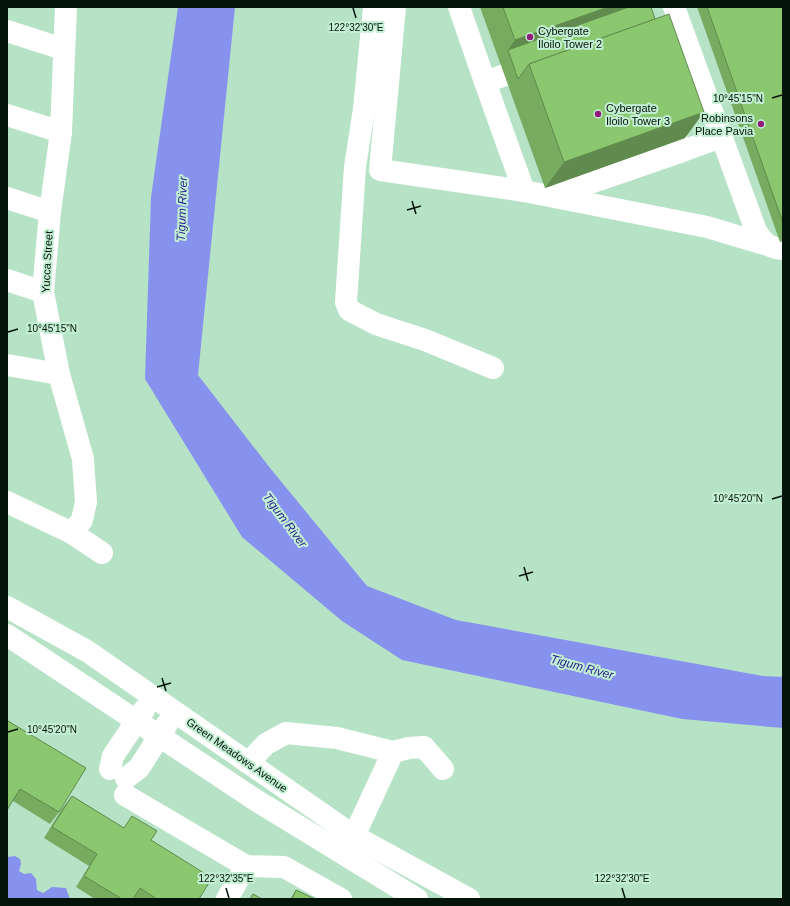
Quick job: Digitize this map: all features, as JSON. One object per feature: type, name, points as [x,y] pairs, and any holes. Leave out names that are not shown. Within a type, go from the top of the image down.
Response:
[{"type":"street","name":"Yucca Street","points":[[66,7],[61,132],[50,212],[44,292],[59,374],[83,459],[86,502],[82,520],[72,533]]},
{"type":"street","points":[[374,7],[354,181],[346,302],[349,310],[376,324],[424,340],[493,368]]},
{"type":"street","points":[[395,7],[380,170],[523,190],[551,197],[708,227],[774,246]]},
{"type":"street","points":[[459,7],[503,76],[523,190]]},
{"type":"street","points":[[674,7],[754,226],[774,246]]},
{"type":"street","points":[[7,30],[64,49]]},
{"type":"street","points":[[7,115],[61,132]]},
{"type":"street","points":[[551,197],[678,146],[722,137]]},
{"type":"street","points":[[523,190],[550,179],[547,172]]},
{"type":"street","points":[[7,198],[50,212]]},
{"type":"street","points":[[7,280],[44,292]]},
{"type":"street","points":[[7,364],[59,374]]},
{"type":"street","points":[[7,502],[72,533],[102,553]]},
{"type":"street","name":"Green Meadows Avenue","points":[[7,607],[87,651],[354,836],[469,899]]},
{"type":"street","points":[[7,635],[136,722],[160,736],[319,840],[417,899]]},
{"type":"street","points":[[153,697],[113,756],[120,781],[246,866],[284,867],[341,899]]},
{"type":"street","points":[[120,781],[139,768],[174,711]]},
{"type":"street","points":[[248,763],[266,744],[286,733],[337,738],[393,752],[409,748],[424,747],[443,769]]},
{"type":"street","points":[[354,836],[393,752]]},
{"type":"street","points":[[227,899],[246,866]]},
{"type":"water","name":"Tigum River","points":[[178,7],[235,7],[198,375],[270,468],[367,586],[456,620],[763,676],[783,677],[783,728],[682,719],[402,660],[342,621],[242,537],[145,379],[151,197]]},
{"type":"water","points":[[15,856],[20,859],[21,864],[19,871],[24,874],[31,873],[36,879],[37,890],[43,893],[52,887],[66,888],[70,899],[7,899],[7,857]]},
{"type":"building","points":[[503,7],[608,7],[515,40]]},
{"type":"building","points":[[629,7],[651,7],[655,19],[529,64],[518,79],[508,50]]},
{"type":"building","name":"Robinsons Place Pavia","points":[[707,7],[783,7],[783,223]]},
{"type":"building","name":"Cybergate Iloilo Tower 3","points":[[669,14],[704,112],[564,162],[529,64]]},
{"type":"building","points":[[8,721],[86,768],[59,812],[20,789],[7,810]]},
{"type":"building","points":[[72,796],[124,828],[132,816],[157,831],[151,840],[212,878],[199,899],[157,899],[140,888],[133,899],[122,899],[84,876],[97,854],[52,827]]},
{"type":"building","points":[[296,890],[315,899],[292,899]]},
{"type":"building","points":[[253,894],[262,899],[250,899]]},
{"type":"place","name":"Cybergate Iloilo Tower 2","points":[[530,37]]},
{"type":"place","name":"Cybergate Iloilo Tower 3","points":[[598,114]]},
{"type":"place","name":"Robinsons Place Pavia","points":[[761,124]]}]
